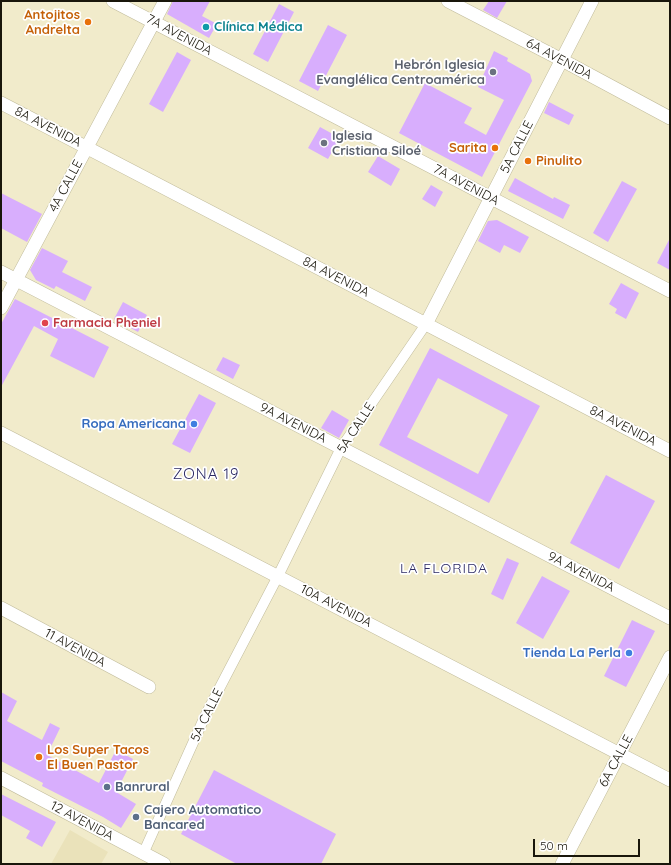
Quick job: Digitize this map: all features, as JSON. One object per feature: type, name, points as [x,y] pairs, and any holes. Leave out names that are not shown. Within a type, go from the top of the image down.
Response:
[{"type":"street","name":"7A AVENIDA","points":[[113,1],[670,291]]},
{"type":"street","name":"4A CALLE","points":[[1,308],[165,1]]},
{"type":"street","name":"6A AVENIDA","points":[[448,1],[670,118]]},
{"type":"street","name":"5A CALLE","points":[[140,859],[206,714],[278,576],[341,448],[426,324],[592,1]]},
{"type":"street","name":"8A AVENIDA","points":[[1,103],[670,451]]},
{"type":"street","name":"9A AVENIDA","points":[[1,272],[670,618]]},
{"type":"street","name":"10A AVENIDA","points":[[1,433],[670,780]]},
{"type":"street","name":"11 AVENIDA","points":[[1,608],[149,688]]},
{"type":"street","name":"6A CALLE","points":[[562,864],[670,657]]},
{"type":"street","name":"12 AVENIDA","points":[[1,778],[140,859],[164,864]]},
{"type":"shaded area","points":[[70,830],[108,852],[101,864],[51,864]]},
{"type":"building","points":[[173,1],[210,1],[202,16],[217,24],[209,38],[167,14]]},
{"type":"building","points":[[489,1],[507,1],[497,18],[483,10]]},
{"type":"building","points":[[279,4],[294,12],[268,62],[253,54]]},
{"type":"building","points":[[328,25],[347,35],[318,91],[299,81]]},
{"type":"building","points":[[494,51],[508,58],[507,61],[530,74],[532,81],[482,177],[399,133],[425,83],[472,108],[464,123],[486,135],[504,100],[478,87]]},
{"type":"building","points":[[177,52],[191,60],[163,112],[149,104]]},
{"type":"building","points":[[549,102],[574,115],[569,125],[544,113]]},
{"type":"building","name":"Iglesia Cristiana Siloé","points":[[320,127],[340,138],[328,159],[308,148]]},
{"type":"building","points":[[378,156],[400,169],[391,186],[368,172]]},
{"type":"building","points":[[515,178],[553,199],[554,197],[570,205],[563,219],[508,191]]},
{"type":"building","points":[[622,181],[637,189],[608,242],[593,233]]},
{"type":"building","points":[[431,185],[443,192],[435,207],[422,199]]},
{"type":"building","points":[[1,193],[42,214],[27,242],[1,228]]},
{"type":"building","points":[[497,220],[529,237],[520,253],[504,245],[500,253],[478,241],[488,221]]},
{"type":"building","points":[[670,238],[670,270],[657,263]]},
{"type":"building","points":[[42,248],[68,261],[62,272],[92,287],[85,301],[56,286],[54,289],[36,280],[30,270]]},
{"type":"building","points":[[621,283],[639,293],[626,319],[615,313],[617,309],[609,304]]},
{"type":"building","points":[[15,299],[109,347],[94,378],[50,356],[58,339],[34,326],[1,387],[1,324]]},
{"type":"building","points":[[123,302],[147,315],[138,332],[114,319]]},
{"type":"building","points":[[430,348],[540,406],[489,503],[379,445]],"holes":[[[438,378],[508,415],[478,474],[407,437]]]},
{"type":"building","points":[[223,357],[240,365],[233,379],[216,370]]},
{"type":"building","name":"Ropa Americana","points":[[199,394],[216,403],[190,453],[172,444]]},
{"type":"building","points":[[332,410],[349,420],[339,438],[321,428]]},
{"type":"building","points":[[606,475],[655,501],[619,569],[570,543]]},
{"type":"building","points":[[507,558],[519,563],[503,600],[491,594]]},
{"type":"building","points":[[542,576],[570,591],[543,639],[516,623]]},
{"type":"building","name":"Tienda La Perla","points":[[632,620],[655,631],[626,687],[604,676]]},
{"type":"building","points":[[1,692],[17,701],[7,721],[42,740],[50,723],[60,728],[47,755],[99,783],[116,750],[133,759],[116,792],[136,804],[121,828],[103,817],[42,786],[43,783],[1,761]]},
{"type":"building","points":[[214,770],[336,834],[321,864],[237,864],[181,834]]},
{"type":"building","points":[[1,794],[56,822],[42,847],[26,838],[30,831],[1,815]]},
{"type":"place","name":"Antojitos Andrelta","points":[[88,22]]},
{"type":"place","name":"Clínica Médica","points":[[206,27]]},
{"type":"place","name":"Hebrón Iglesia Evanglélica Centroamérica","points":[[493,72]]},
{"type":"place","name":"Iglesia Cristiana Siloé","points":[[324,143]]},
{"type":"place","name":"Sarita","points":[[495,148]]},
{"type":"place","name":"Pinulito","points":[[528,161]]},
{"type":"place","name":"Farmacia Pheniel","points":[[45,323]]},
{"type":"place","name":"Ropa Americana","points":[[194,424]]},
{"type":"place","name":"Tienda La Perla","points":[[629,653]]},
{"type":"place","name":"Los Super Tacos El Buen Pastor","points":[[39,757]]},
{"type":"place","name":"Banrural","points":[[107,787]]},
{"type":"place","name":"Cajero Automatico Bancared","points":[[136,817]]},
{"type":"district","name":"ZONA 19","points":[[206,474]]},
{"type":"district","name":"LA FLORIDA","points":[[444,569]]}]
